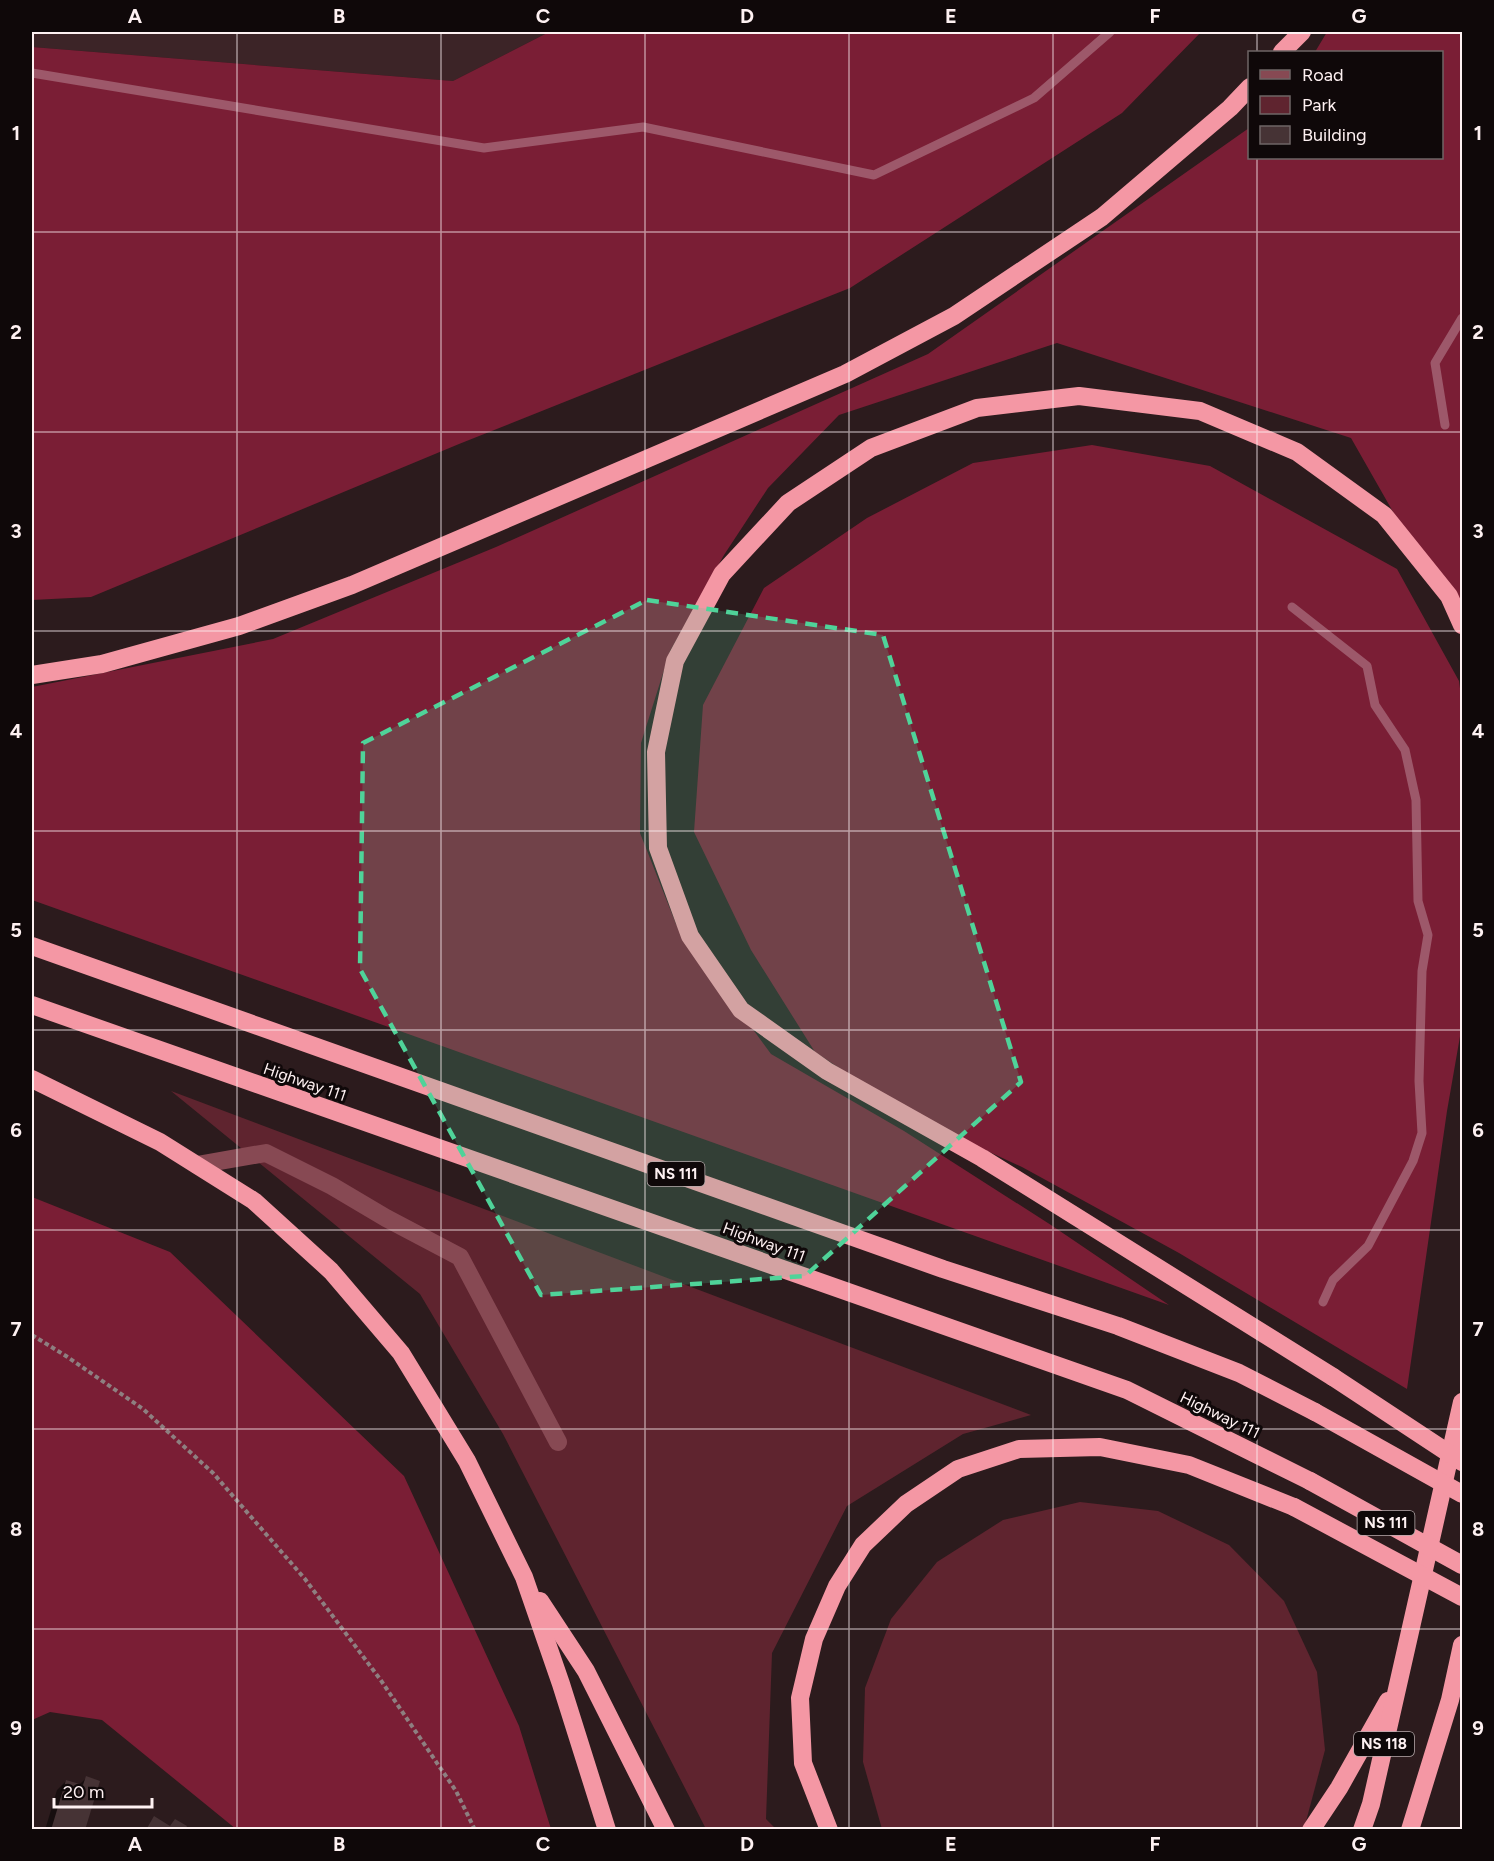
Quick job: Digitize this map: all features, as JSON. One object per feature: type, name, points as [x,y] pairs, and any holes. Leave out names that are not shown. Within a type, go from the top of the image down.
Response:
[{"type":"highway","points":[[1283,51],[1302,32]]},
{"type":"highway","points":[[32,675],[102,664],[239,626],[352,585],[845,374],[954,315],[1102,217],[1230,108],[1248,89]]},
{"type":"highway","points":[[1462,625],[1449,596],[1384,515],[1297,452],[1200,411],[1080,396],[977,408],[871,448],[788,503],[729,566],[722,574],[675,661],[656,752],[658,848],[690,936],[741,1010],[827,1071],[982,1158],[1333,1377],[1462,1462]]},
{"type":"highway","name":"NS 111","points":[[32,946],[943,1269],[1119,1326],[1239,1372],[1462,1494]]},
{"type":"highway","name":"Highway 111","points":[[32,1005],[1127,1390],[1310,1481],[1462,1565]]},
{"type":"highway","points":[[32,1078],[160,1142],[255,1201],[331,1271],[401,1353],[467,1461],[524,1577],[561,1684],[607,1830]]},
{"type":"highway","name":"NS 118","points":[[1362,1830],[1371,1804],[1419,1599],[1462,1402]]},
{"type":"highway","points":[[829,1830],[803,1763],[800,1698],[814,1639],[837,1586],[862,1545],[906,1503],[958,1469],[1019,1449],[1100,1447],[1189,1465],[1294,1507],[1462,1598]]},
{"type":"highway","points":[[524,1577],[586,1671],[666,1830]]},
{"type":"highway","name":"NS 118","points":[[1410,1830],[1450,1700],[1462,1645]]},
{"type":"highway","points":[[1311,1830],[1339,1788],[1398,1684]]},
{"type":"lane","points":[[196,1165],[266,1153],[332,1186],[460,1257],[558,1442]]},
{"type":"path","points":[[32,1335],[143,1409],[213,1473],[305,1579],[380,1679],[456,1791],[475,1830]]},
{"type":"highlighted area","points":[[647,600],[883,635],[1021,1082],[805,1276],[541,1295],[360,969],[363,743]]},
{"type":"shaded area","points":[[32,32],[549,32],[453,81],[32,47]]},
{"type":"shaded area","points":[[549,32],[1201,32],[1122,113],[850,288],[459,444],[91,597],[32,600],[32,47],[453,81]]},
{"type":"shaded area","points":[[1327,32],[1462,32],[1462,633],[1351,438],[1057,343],[839,415],[768,488],[724,555],[670,651],[641,743],[640,833],[676,924],[771,1054],[904,1131],[1051,1225],[1169,1305],[32,900],[32,687],[273,639],[496,547],[928,354],[1248,129],[1248,159],[1443,159],[1443,51],[1316,51]]},
{"type":"shaded area","points":[[1092,445],[1210,466],[1397,569],[1459,681],[1462,703],[1462,1025],[1447,1111],[1407,1389],[1179,1253],[1022,1167],[914,1117],[815,1052],[751,950],[694,832],[703,705],[764,588],[867,518],[973,463]]},
{"type":"shaded area","points":[[32,1197],[170,1252],[404,1476],[519,1726],[551,1829],[236,1829],[102,1720],[50,1712],[32,1720]]},
{"type":"green space","points":[[171,1091],[1031,1415],[963,1434],[847,1506],[772,1653],[766,1819],[776,1829],[706,1829],[503,1434],[420,1294]]},
{"type":"green space","points":[[1080,1502],[1158,1511],[1229,1545],[1284,1601],[1317,1672],[1325,1750],[1304,1829],[882,1829],[863,1762],[865,1688],[891,1619],[937,1562],[1003,1520]]},
{"type":"building","points":[[32,1776],[34,1776],[34,1830],[32,1830]]},
{"type":"building","points":[[86,1776],[100,1781],[85,1830],[51,1830],[66,1780],[83,1785]]},
{"type":"building","points":[[154,1816],[170,1826],[175,1819],[187,1826],[185,1830],[146,1830]]},
{"type":"waterway","points":[[32,73],[484,148],[643,127],[874,175],[1034,98],[1110,32]]},
{"type":"waterway","points":[[1445,425],[1435,363],[1462,318]]},
{"type":"waterway","points":[[1292,607],[1367,666],[1375,705],[1405,750],[1416,800],[1418,901],[1428,935],[1422,971],[1419,1081],[1422,1133],[1413,1161],[1368,1246],[1333,1280],[1323,1302]]}]
